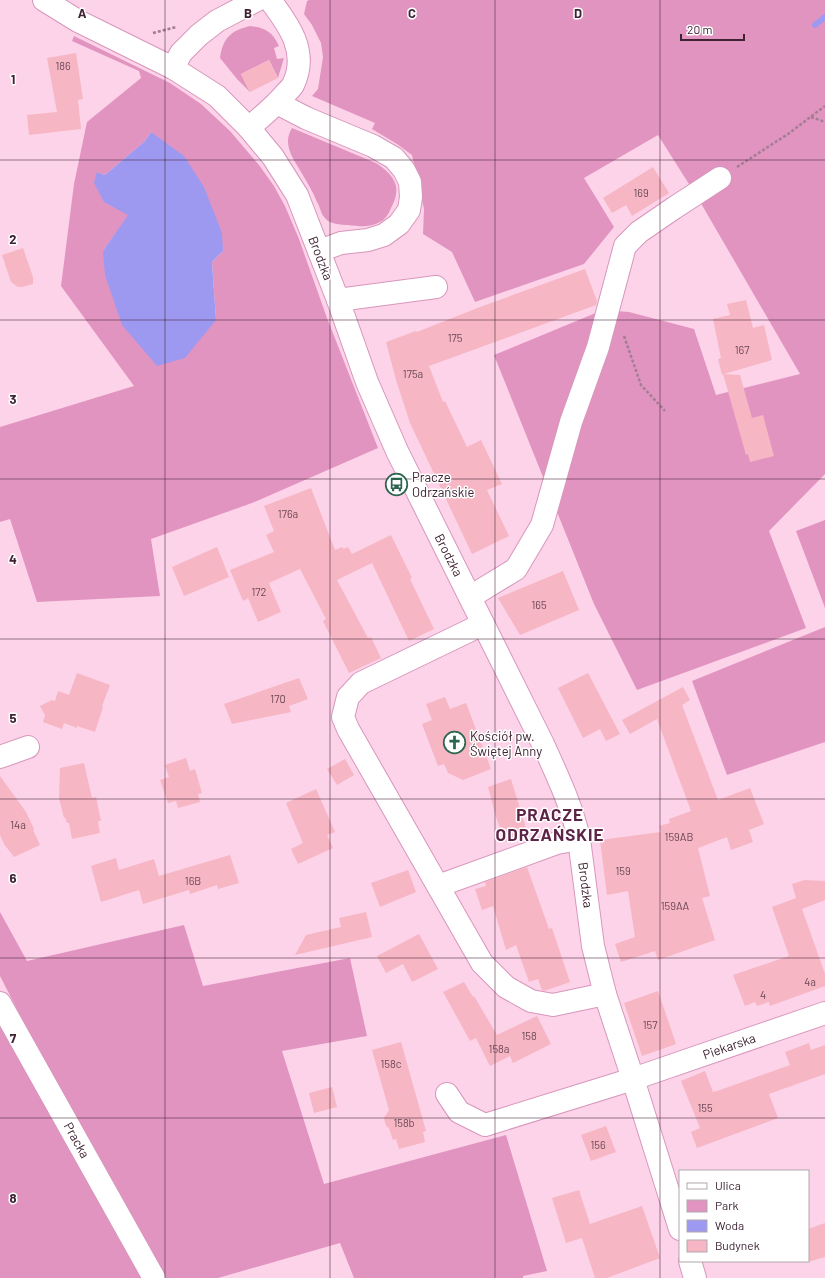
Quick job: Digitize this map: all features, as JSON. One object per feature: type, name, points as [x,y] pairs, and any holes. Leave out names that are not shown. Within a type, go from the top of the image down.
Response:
[{"type":"street","name":"Brodzka","points":[[44,0],[78,21],[174,68],[217,96],[249,128],[274,157],[297,195],[338,300],[367,382],[397,451],[543,744],[564,790],[577,828],[593,946],[605,994],[679,1226]]},
{"type":"street","points":[[174,68],[181,53],[199,35],[217,21],[257,0]]},
{"type":"street","points":[[249,128],[277,103],[293,85],[299,65],[294,36],[270,0]]},
{"type":"street","points":[[277,103],[300,116],[373,146],[394,158],[404,170],[410,182],[411,197],[409,210],[399,224],[394,228],[384,235],[368,240],[341,243],[319,251]]},
{"type":"street","points":[[470,597],[516,569],[542,525],[571,422],[598,346],[625,246],[639,232],[720,178]]},
{"type":"street","points":[[338,300],[436,287]]},
{"type":"street","points":[[483,624],[361,683],[348,697],[343,717],[348,729],[482,963],[506,987],[531,1001],[553,1004],[605,994]]},
{"type":"street","points":[[0,757],[28,747]]},
{"type":"street","points":[[438,886],[557,843],[579,839]]},
{"type":"street","name":"Pracka","points":[[0,1003],[154,1278]]},
{"type":"street","name":"Piekarska","points":[[447,1094],[459,1112],[485,1125],[633,1079],[825,1014]]},
{"type":"street","points":[[690,1262],[695,1278]]},
{"type":"path","points":[[720,178],[825,106]]},
{"type":"path","points":[[811,117],[825,122]]},
{"type":"path","points":[[623,333],[641,385],[665,411]]},
{"type":"green space","points":[[825,0],[825,474],[769,531],[806,628],[637,690],[594,604],[494,355],[603,310],[629,312],[694,329],[716,395],[800,374],[699,200],[658,135],[584,178],[614,227],[584,264],[475,302],[452,252],[423,234],[424,209],[412,155],[372,129],[375,123],[312,96],[318,89],[323,57],[321,43],[312,25],[304,14],[307,1]]},
{"type":"green space","points":[[250,26],[268,31],[274,37],[279,46],[274,48],[277,59],[284,58],[278,78],[269,60],[241,74],[250,92],[220,58],[223,45],[229,36],[237,30]]},
{"type":"green space","points":[[74,36],[170,83],[201,104],[230,131],[259,165],[274,186],[285,206],[299,239],[327,318],[378,448],[252,503],[151,539],[160,596],[37,602],[10,519],[0,522],[0,427],[134,386],[61,286],[74,184],[87,122],[141,78],[139,71],[72,41]],"holes":[[[151,132],[223,251],[212,262],[216,320],[103,251],[129,215],[97,172],[105,175],[145,141]]]},
{"type":"green space","points":[[292,128],[376,163],[388,172],[395,182],[396,194],[395,201],[384,219],[370,226],[339,224],[332,223],[327,220],[322,215],[312,191],[290,151],[288,140]]},
{"type":"green space","points":[[825,520],[825,608],[796,531]]},
{"type":"green space","points":[[825,627],[825,742],[727,775],[692,681]]},
{"type":"green space","points":[[0,912],[27,961],[184,925],[203,986],[350,958],[367,1036],[282,1051],[324,1184],[506,1135],[547,1271],[523,1276],[523,1278],[354,1278],[340,1243],[218,1278],[164,1278],[54,1081],[0,976]]},
{"type":"green space","points":[[0,1020],[145,1278],[0,1278]]},
{"type":"water","points":[[151,132],[184,156],[204,187],[222,233],[223,251],[212,262],[216,320],[185,358],[157,366],[122,325],[105,275],[103,251],[128,215],[104,202],[94,183],[97,172],[105,175],[145,141]]},
{"type":"building","points":[[76,53],[83,99],[78,100],[81,129],[29,135],[27,115],[57,112],[47,58]]},
{"type":"building","points":[[269,60],[278,78],[250,92],[241,74]]},
{"type":"building","points":[[653,167],[669,193],[632,216],[626,205],[612,213],[603,198]]},
{"type":"building","points":[[23,248],[33,277],[33,284],[18,287],[11,282],[2,255]]},
{"type":"building","points":[[585,269],[597,301],[596,305],[429,366],[443,402],[445,401],[467,447],[481,440],[502,484],[487,490],[509,536],[472,554],[410,423],[396,380],[386,342],[416,331],[417,332],[480,307]]},
{"type":"building","points":[[746,300],[753,328],[764,325],[772,360],[724,374],[740,375],[752,418],[763,415],[774,456],[750,462],[748,454],[746,455],[723,374],[722,375],[718,359],[721,358],[713,319],[730,315],[727,304]]},
{"type":"building","points":[[311,488],[335,550],[342,547],[344,549],[348,547],[352,554],[391,535],[412,578],[410,579],[434,629],[409,641],[372,563],[337,580],[368,638],[371,637],[381,658],[349,673],[323,621],[326,619],[300,569],[269,583],[281,612],[258,622],[248,598],[243,601],[230,570],[274,552],[266,535],[274,531],[264,506]]},
{"type":"building","points":[[217,547],[229,577],[184,596],[172,567]]},
{"type":"building","points":[[563,571],[579,610],[520,635],[498,598]]},
{"type":"building","points":[[77,673],[110,685],[102,706],[103,707],[95,732],[64,723],[62,729],[43,722],[45,715],[40,706],[52,700],[55,701],[58,691],[69,695]]},
{"type":"building","points":[[588,673],[620,734],[606,741],[600,729],[583,738],[558,688]]},
{"type":"building","points":[[299,678],[308,699],[289,706],[291,712],[232,724],[224,704]]},
{"type":"building","points":[[683,687],[690,700],[682,705],[718,800],[750,788],[764,824],[749,830],[753,842],[731,850],[727,837],[698,848],[710,896],[702,898],[715,940],[658,960],[655,951],[621,962],[615,944],[635,937],[628,891],[607,895],[600,840],[661,832],[659,826],[670,823],[669,819],[691,811],[657,719],[630,734],[622,720]]},
{"type":"building","name":"Kościół pw. Świętej Anny","points":[[445,697],[450,709],[466,703],[491,769],[463,780],[448,773],[444,764],[438,766],[422,724],[432,720],[426,704]]},
{"type":"building","points":[[186,758],[190,771],[195,769],[202,793],[198,794],[200,802],[178,808],[176,801],[168,803],[160,780],[169,777],[165,765]]},
{"type":"building","points":[[345,759],[354,775],[337,785],[327,769]]},
{"type":"building","points":[[84,763],[92,798],[96,797],[101,821],[98,821],[100,833],[72,839],[69,823],[67,823],[65,817],[64,818],[59,798],[60,768]]},
{"type":"building","points":[[0,776],[26,812],[40,845],[14,857],[4,844],[0,835]]},
{"type":"building","points":[[511,779],[528,835],[505,842],[496,817],[488,787]]},
{"type":"building","points":[[316,789],[335,832],[327,835],[333,848],[298,864],[291,849],[303,843],[286,803]]},
{"type":"building","points":[[230,855],[239,883],[218,889],[217,885],[190,894],[189,890],[143,904],[139,890],[101,902],[91,866],[116,858],[119,870],[154,859],[159,876]]},
{"type":"building","points":[[527,867],[549,929],[552,928],[570,982],[544,991],[542,990],[538,979],[529,982],[516,945],[506,950],[493,906],[482,910],[475,889],[486,886],[485,882]]},
{"type":"building","points":[[408,870],[416,892],[380,907],[371,883]]},
{"type":"building","points":[[805,880],[825,881],[825,900],[802,909],[825,974],[825,986],[770,1006],[769,1002],[757,1006],[755,1002],[745,1006],[733,975],[789,956],[772,907],[796,898],[792,884]]},
{"type":"building","points":[[366,912],[372,937],[295,955],[306,935],[341,927],[339,918]]},
{"type":"building","points":[[419,934],[438,969],[412,982],[403,964],[386,973],[377,956]]},
{"type":"building","points":[[464,982],[497,1035],[537,1016],[551,1044],[513,1063],[510,1056],[490,1066],[476,1038],[470,1041],[443,992]]},
{"type":"building","points":[[658,991],[676,1044],[642,1056],[624,1003]]},
{"type":"building","points":[[401,1042],[426,1131],[423,1132],[425,1142],[399,1149],[396,1139],[393,1140],[389,1128],[386,1126],[384,1118],[389,1110],[372,1050]]},
{"type":"building","points":[[809,1043],[811,1050],[825,1045],[825,1074],[769,1094],[778,1118],[697,1148],[691,1132],[700,1128],[681,1081],[705,1071],[713,1092],[720,1090],[790,1065],[785,1052]]},
{"type":"building","points":[[332,1087],[337,1107],[314,1113],[309,1093]]},
{"type":"building","points":[[606,1126],[616,1152],[591,1161],[581,1135]]},
{"type":"building","points":[[579,1190],[590,1224],[642,1206],[660,1258],[607,1278],[595,1278],[582,1238],[566,1243],[552,1198]]},
{"type":"building","points":[[825,1223],[825,1257],[809,1262],[809,1229]]},
{"type":"waterway","points":[[815,25],[825,17]]},
{"type":"place","name":"Pracze Odrzańskie","points":[[397,484]]},
{"type":"place","name":"Kościół pw. Świętej Anny","points":[[455,743]]},
{"type":"district","name":"PRACZE ODRZAŃSKIE","points":[[550,824]]}]
